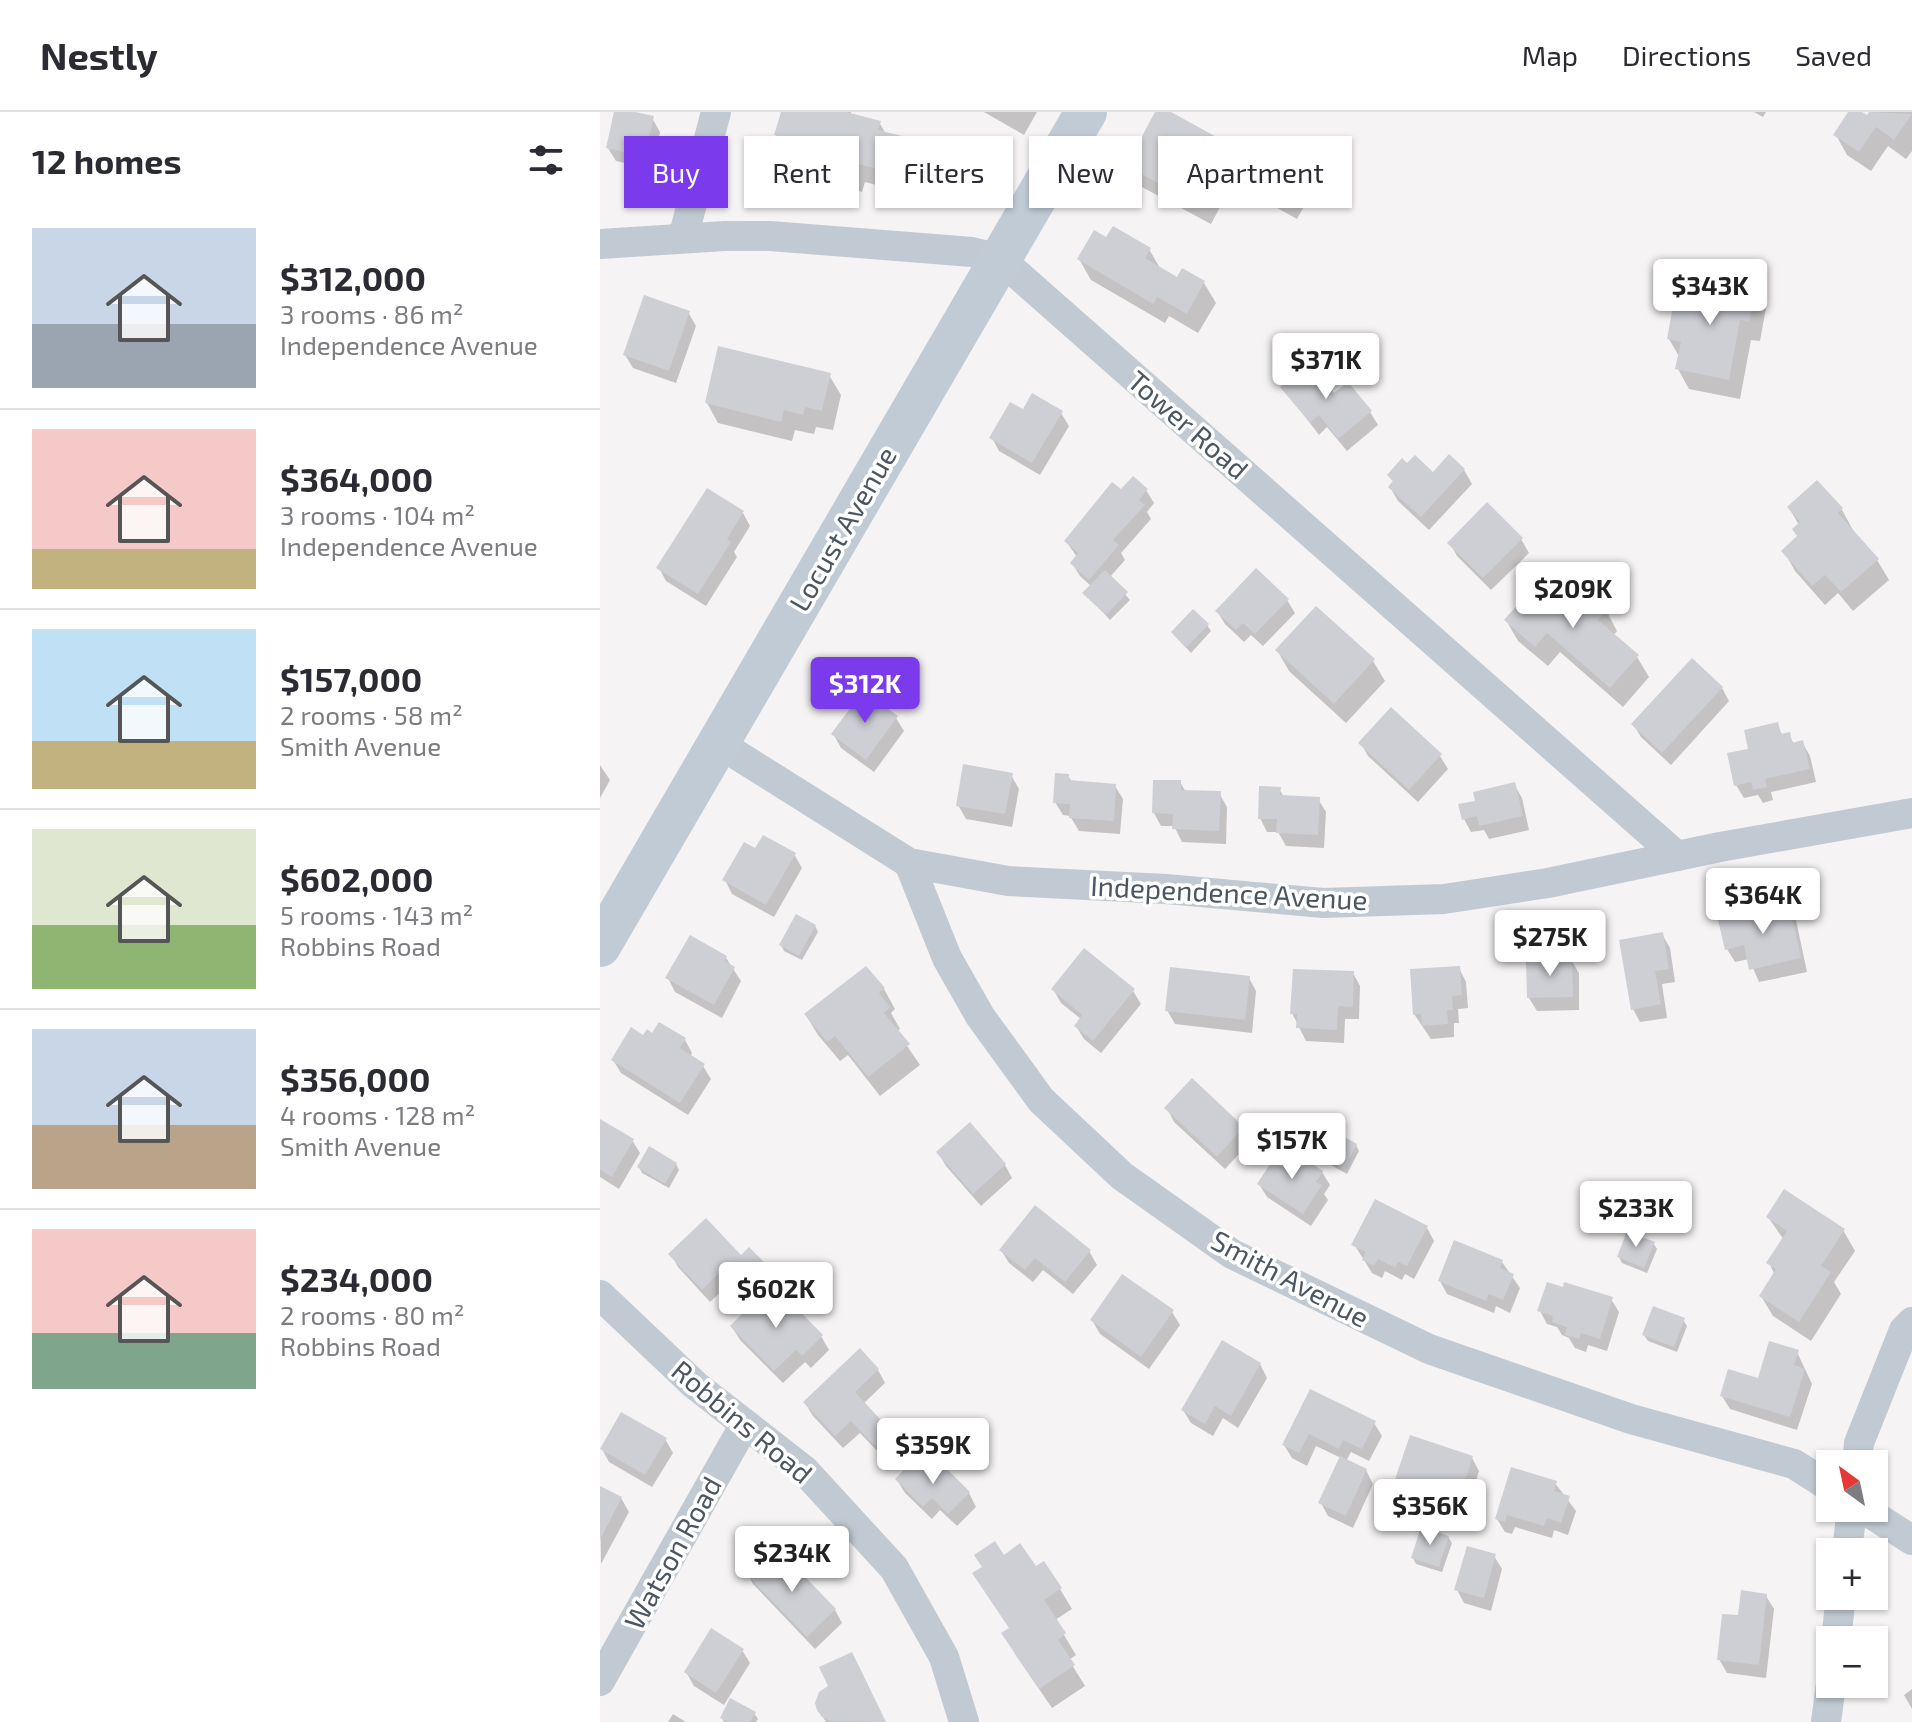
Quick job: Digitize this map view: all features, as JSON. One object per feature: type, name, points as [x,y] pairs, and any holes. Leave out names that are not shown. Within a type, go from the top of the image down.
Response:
[{"type":"street","points":[[683,238],[716,112]]},
{"type":"street","name":"Locust Avenue","points":[[600,946],[1086,112]]},
{"type":"street","points":[[600,244],[770,236],[972,252],[1000,259]]},
{"type":"street","name":"Tower Road","points":[[1000,259],[1677,856]]},
{"type":"street","name":"Independence Avenue","points":[[718,743],[909,863],[1008,881],[1166,889],[1323,903],[1444,899],[1548,883],[1912,813]]},
{"type":"street","name":"Smith Avenue","points":[[909,863],[947,958],[980,1016],[1041,1100],[1122,1176],[1232,1254],[1429,1349],[1631,1419],[1794,1464],[1816,1478]]},
{"type":"street","name":"Robbins Road","points":[[600,1295],[695,1385],[804,1470],[894,1568],[944,1657],[964,1722]]},
{"type":"street","points":[[1858,1450],[1904,1330],[1912,1322]]},
{"type":"street","name":"Watson Road","points":[[600,1681],[745,1424]]},
{"type":"street","points":[[1884,1522],[1912,1540]]},
{"type":"street","points":[[1826,1722],[1829,1698]]},
{"type":"building","points":[[614,112],[654,116],[650,136],[624,136],[624,152],[606,148]]},
{"type":"building","points":[[781,112],[846,112],[881,121],[878,130],[902,136],[875,136],[875,168],[859,164],[859,136],[774,135]]},
{"type":"building","points":[[1155,112],[1171,112],[1215,136],[1158,136],[1158,183],[1142,175],[1142,136]]},
{"type":"building","points":[[1848,112],[1867,115],[1869,112],[1912,114],[1894,140],[1876,127],[1859,152],[1833,135]]},
{"type":"building","points":[[1113,226],[1151,248],[1145,258],[1177,277],[1182,268],[1205,281],[1187,314],[1157,297],[1153,304],[1077,259],[1094,230],[1106,237]]},
{"type":"building","points":[[1715,278],[1756,286],[1749,322],[1740,320],[1729,380],[1675,369],[1681,342],[1667,339],[1675,295],[1699,300],[1701,289],[1712,291]]},
{"type":"building","points":[[644,295],[690,311],[669,371],[623,355]]},
{"type":"building","points":[[718,346],[831,373],[822,411],[805,407],[803,415],[784,410],[781,422],[705,403]]},
{"type":"building","points":[[1309,363],[1334,393],[1348,382],[1372,411],[1338,439],[1319,415],[1310,423],[1280,387]]},
{"type":"building","points":[[1032,393],[1063,411],[1032,463],[989,438],[1010,402],[1023,409]]},
{"type":"building","points":[[1449,454],[1465,469],[1421,517],[1388,487],[1393,481],[1387,475],[1402,458],[1407,463],[1415,455],[1433,472]]},
{"type":"building","points":[[1133,476],[1148,489],[1139,500],[1145,505],[1113,540],[1119,545],[1089,580],[1070,563],[1078,553],[1064,541],[1112,482],[1121,489]]},
{"type":"building","points":[[1817,480],[1843,508],[1838,513],[1879,559],[1841,592],[1825,575],[1812,586],[1781,551],[1797,536],[1792,529],[1800,522],[1787,507]]},
{"type":"building","points":[[707,488],[744,511],[727,539],[731,542],[698,594],[656,568]]},
{"type":"building","points":[[1487,502],[1523,538],[1483,578],[1447,543]]},
{"type":"building","points":[[1256,568],[1289,599],[1255,634],[1243,623],[1236,630],[1215,611]]},
{"type":"building","points":[[1105,570],[1128,592],[1106,615],[1082,593]]},
{"type":"building","points":[[1541,578],[1572,605],[1585,589],[1607,609],[1598,620],[1639,655],[1610,688],[1547,633],[1535,647],[1504,620]]},
{"type":"building","points":[[1316,606],[1375,659],[1334,704],[1275,650]]},
{"type":"building","points":[[1193,609],[1209,624],[1186,648],[1171,632]]},
{"type":"building","points":[[1692,658],[1723,687],[1662,753],[1631,724]]},
{"type":"building","points":[[863,691],[898,716],[866,760],[831,734]]},
{"type":"building","points":[[1391,707],[1442,754],[1409,790],[1358,743]]},
{"type":"building","points":[[1778,722],[1781,734],[1790,732],[1792,743],[1803,740],[1810,769],[1765,779],[1767,787],[1753,790],[1751,782],[1734,786],[1727,753],[1748,749],[1744,730]]},
{"type":"building","points":[[963,764],[1013,773],[1005,814],[956,806]]},
{"type":"building","points":[[1055,773],[1069,774],[1069,780],[1116,784],[1114,821],[1069,818],[1070,804],[1053,803]]},
{"type":"building","points":[[1153,780],[1181,780],[1181,790],[1221,791],[1219,831],[1172,829],[1173,814],[1152,813]]},
{"type":"building","points":[[1515,782],[1523,816],[1479,826],[1477,816],[1462,820],[1458,804],[1475,801],[1473,792]]},
{"type":"building","points":[[1259,786],[1281,787],[1280,795],[1320,797],[1318,835],[1276,833],[1277,819],[1258,819]]},
{"type":"building","points":[[763,835],[796,853],[766,905],[722,880],[744,842],[755,848]]},
{"type":"building","points":[[1789,905],[1801,958],[1749,970],[1744,945],[1725,950],[1718,920]]},
{"type":"building","points":[[796,914],[816,925],[799,956],[779,945]]},
{"type":"building","points":[[1663,932],[1669,969],[1655,971],[1661,1004],[1631,1010],[1619,940]]},
{"type":"building","points":[[690,935],[727,956],[725,961],[735,967],[714,1005],[665,978]]},
{"type":"building","points":[[1084,948],[1135,989],[1093,1041],[1074,1026],[1082,1015],[1051,989]]},
{"type":"building","points":[[1572,958],[1573,997],[1527,998],[1526,959]]},
{"type":"building","points":[[866,966],[885,988],[879,993],[890,1007],[884,1013],[910,1044],[868,1077],[835,1036],[827,1042],[804,1014]]},
{"type":"building","points":[[1460,966],[1462,995],[1452,996],[1453,1010],[1447,1010],[1448,1024],[1422,1026],[1421,1014],[1413,1015],[1410,969]]},
{"type":"building","points":[[1170,967],[1250,976],[1245,1020],[1165,1011]]},
{"type":"building","points":[[1293,969],[1354,971],[1353,1007],[1338,1006],[1337,1030],[1296,1028],[1297,1014],[1290,1014]]},
{"type":"building","points":[[659,1022],[686,1038],[680,1048],[705,1064],[680,1103],[611,1060],[631,1027],[643,1035],[647,1029],[652,1033]]},
{"type":"building","points":[[1192,1078],[1244,1127],[1217,1157],[1164,1108]]},
{"type":"building","points":[[600,1119],[634,1139],[612,1177],[600,1170]]},
{"type":"building","points":[[970,1122],[1006,1164],[973,1194],[936,1152]]},
{"type":"building","points":[[1339,1134],[1357,1144],[1344,1169],[1325,1159]]},
{"type":"building","points":[[649,1146],[677,1163],[665,1184],[637,1167]]},
{"type":"building","points":[[1289,1148],[1323,1171],[1316,1182],[1322,1185],[1303,1214],[1257,1184],[1272,1161],[1277,1164]]},
{"type":"building","points":[[1784,1189],[1845,1229],[1821,1266],[1831,1272],[1799,1322],[1759,1296],[1776,1269],[1766,1263],[1787,1231],[1766,1217]]},
{"type":"building","points":[[1375,1199],[1428,1226],[1407,1266],[1398,1262],[1395,1268],[1378,1259],[1374,1266],[1362,1260],[1366,1252],[1351,1245]]},
{"type":"building","points":[[1035,1205],[1091,1250],[1065,1282],[1035,1258],[1025,1270],[999,1250]]},
{"type":"building","points":[[706,1218],[741,1255],[749,1247],[764,1262],[735,1290],[719,1273],[702,1290],[668,1254]]},
{"type":"building","points":[[1627,1231],[1655,1242],[1644,1268],[1617,1257]]},
{"type":"building","points":[[1454,1240],[1503,1260],[1500,1268],[1514,1274],[1503,1300],[1489,1294],[1486,1301],[1438,1281]]},
{"type":"building","points":[[1122,1274],[1174,1310],[1141,1357],[1090,1320]]},
{"type":"building","points":[[1547,1282],[1563,1287],[1564,1282],[1613,1297],[1600,1339],[1581,1333],[1579,1339],[1565,1335],[1567,1327],[1552,1322],[1553,1316],[1537,1311]]},
{"type":"building","points":[[778,1289],[823,1335],[802,1356],[796,1350],[774,1371],[730,1326],[751,1305],[756,1310]]},
{"type":"building","points":[[1653,1306],[1685,1318],[1674,1347],[1642,1335]]},
{"type":"building","points":[[1222,1340],[1261,1363],[1231,1416],[1215,1406],[1205,1424],[1181,1410]]},
{"type":"building","points":[[1769,1341],[1799,1350],[1794,1365],[1805,1369],[1790,1417],[1720,1396],[1728,1369],[1758,1378]]},
{"type":"building","points":[[860,1348],[879,1369],[855,1392],[891,1431],[875,1446],[851,1421],[835,1436],[803,1402]]},
{"type":"building","points":[[1310,1389],[1376,1421],[1362,1449],[1343,1440],[1339,1449],[1309,1434],[1299,1453],[1282,1445]]},
{"type":"building","points":[[621,1412],[667,1438],[645,1475],[600,1449]]},
{"type":"building","points":[[1410,1435],[1473,1456],[1461,1493],[1450,1489],[1443,1509],[1391,1491]]},
{"type":"building","points":[[1340,1456],[1367,1469],[1346,1516],[1318,1503]]},
{"type":"building","points":[[914,1459],[930,1475],[941,1463],[970,1492],[948,1514],[932,1498],[923,1507],[895,1479]]},
{"type":"building","points":[[1511,1467],[1557,1481],[1554,1491],[1570,1496],[1561,1523],[1547,1518],[1544,1526],[1507,1515],[1505,1522],[1495,1519]]},
{"type":"building","points":[[600,1486],[622,1497],[600,1540]]},
{"type":"building","points":[[1421,1527],[1449,1536],[1439,1567],[1411,1558]]},
{"type":"building","points":[[995,1541],[1004,1555],[1020,1543],[1036,1566],[1044,1561],[1062,1588],[1044,1600],[1066,1633],[1058,1640],[1075,1665],[1039,1689],[1001,1633],[1009,1628],[972,1573],[982,1567],[974,1555]]},
{"type":"building","points":[[1467,1546],[1496,1554],[1484,1598],[1454,1590]]},
{"type":"building","points":[[785,1556],[836,1609],[807,1637],[743,1571],[757,1558],[769,1571]]},
{"type":"building","points":[[1741,1590],[1767,1594],[1759,1665],[1717,1660],[1722,1614],[1738,1615]]},
{"type":"building","points":[[711,1628],[744,1649],[716,1693],[684,1672]]},
{"type":"building","points":[[852,1652],[886,1722],[831,1721],[822,1717],[817,1710],[815,1703],[819,1692],[828,1686],[819,1667]]},
{"type":"building","points":[[730,1698],[756,1712],[750,1722],[728,1722],[720,1718]]}]
